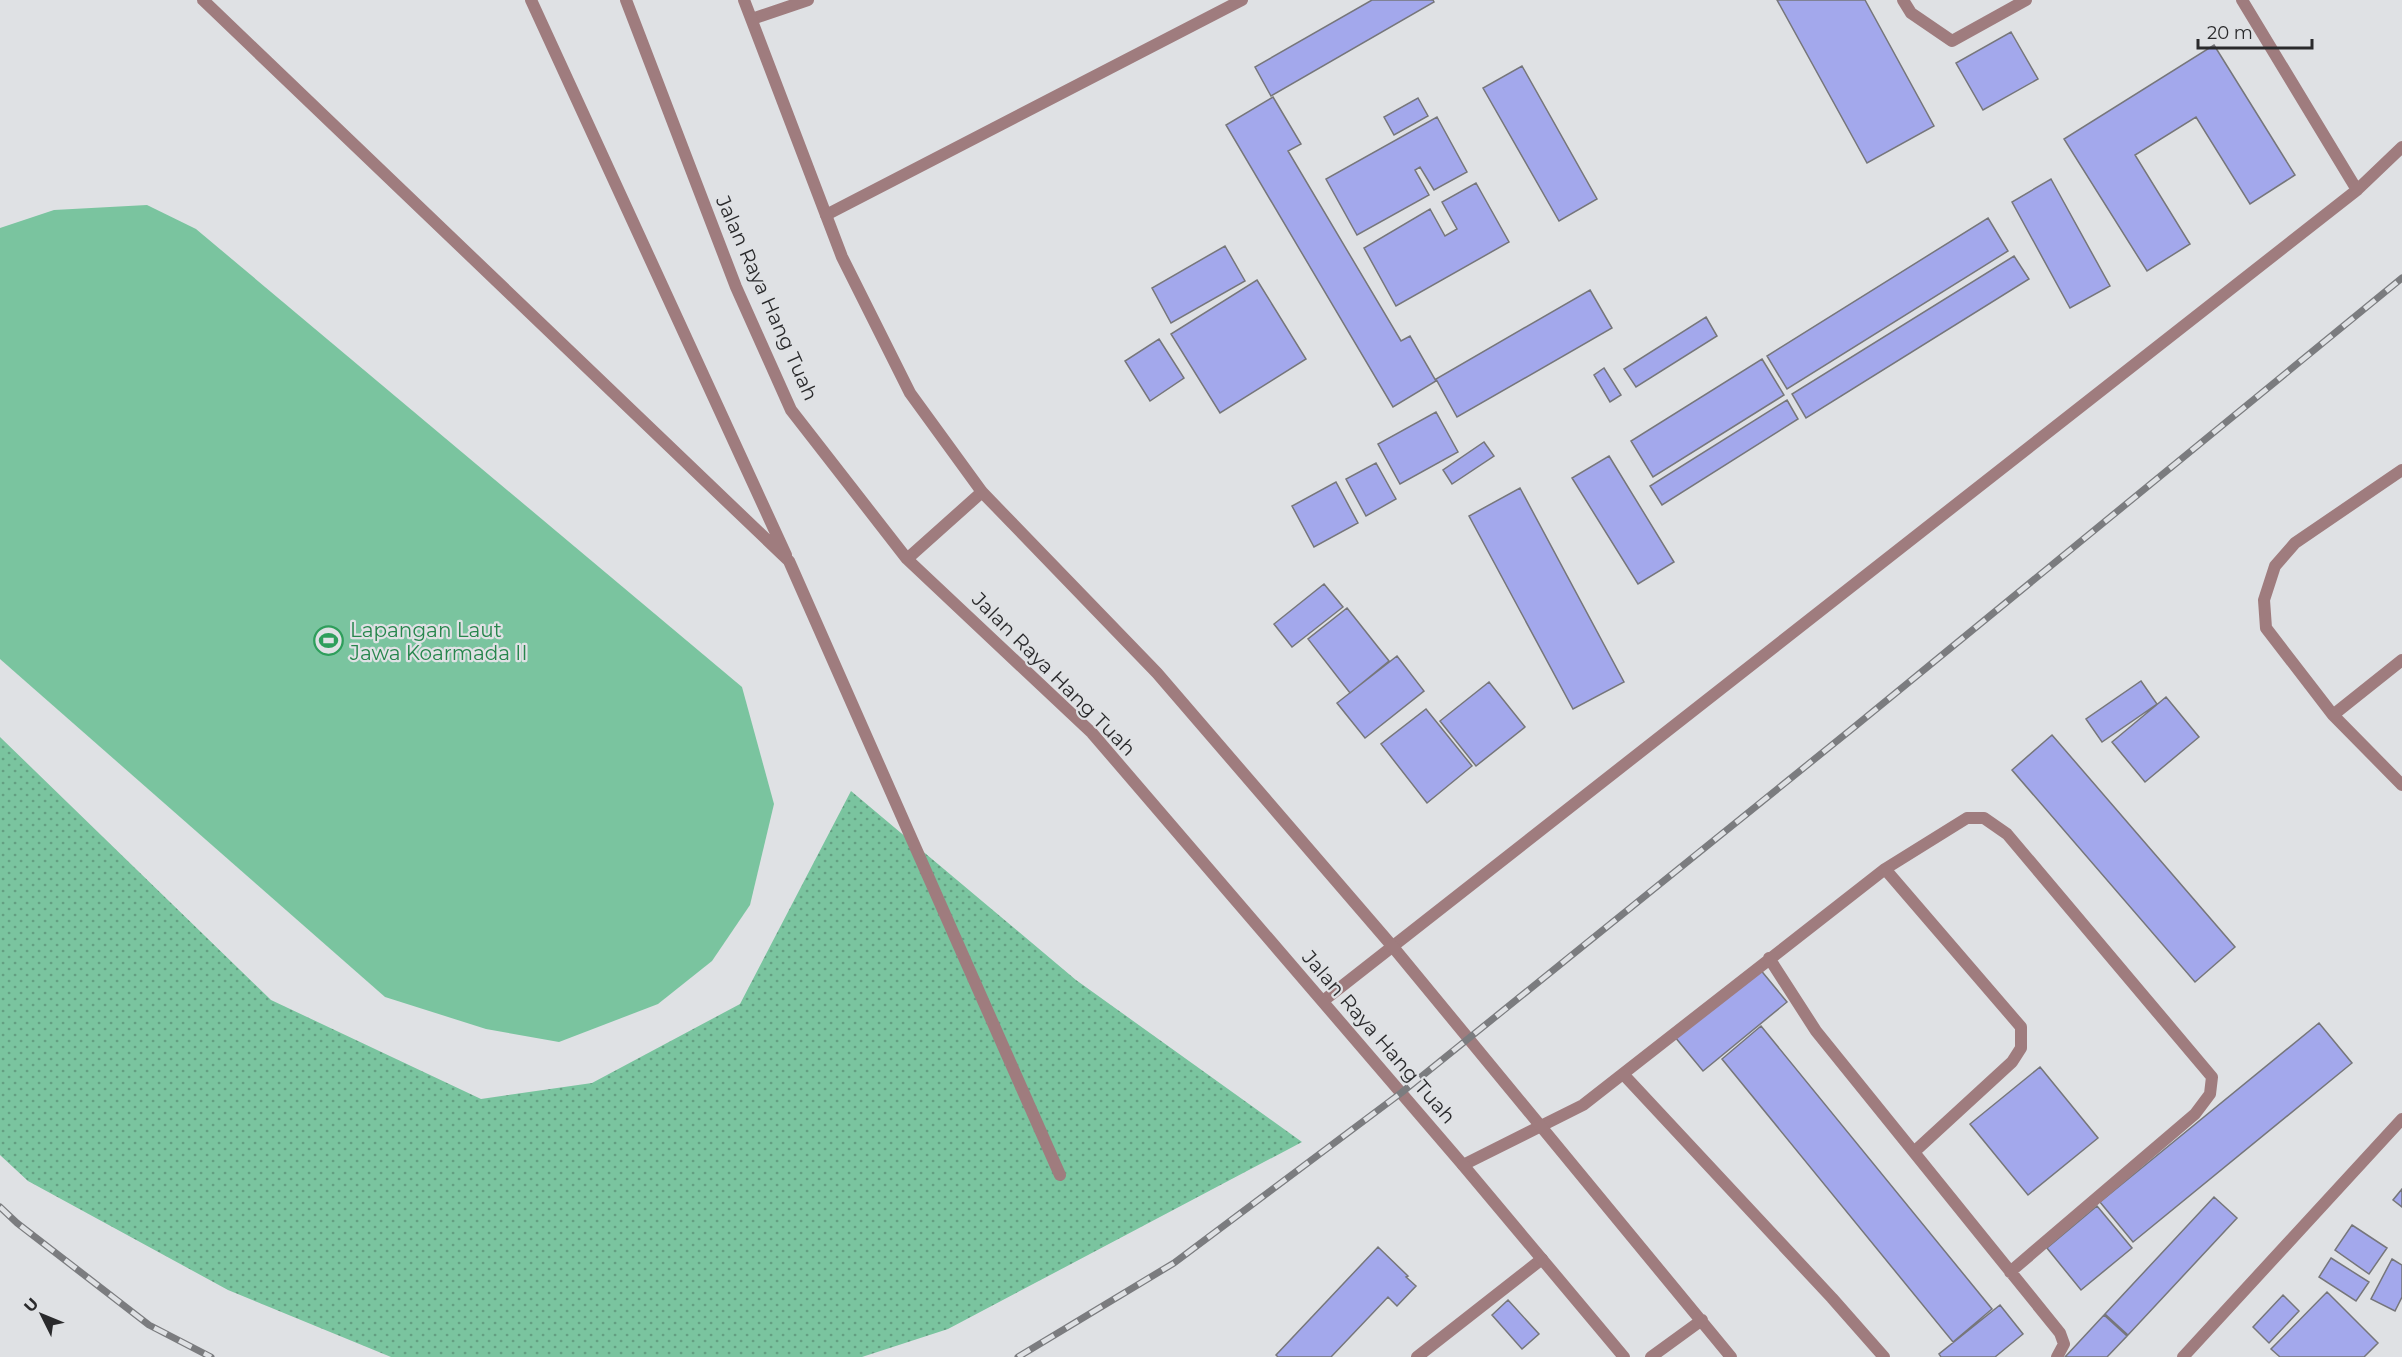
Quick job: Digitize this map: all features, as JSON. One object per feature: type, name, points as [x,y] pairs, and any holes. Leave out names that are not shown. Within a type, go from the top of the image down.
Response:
[{"type":"street","points":[[203,0],[789,561]]},
{"type":"street","points":[[531,0],[789,561],[1060,1175]]},
{"type":"street","name":"Jalan Raya Hang Tuah","points":[[626,0],[736,287],[791,410],[907,559],[1092,733],[1463,1165],[1624,1357]]},
{"type":"street","points":[[744,0],[842,257],[910,393],[981,492],[1157,673],[1393,947],[1543,1126],[1731,1357]]},
{"type":"street","points":[[752,19],[808,0]]},
{"type":"street","points":[[825,215],[1242,0]]},
{"type":"street","points":[[1903,0],[1911,14],[1952,41],[2026,0]]},
{"type":"street","points":[[2242,0],[2356,190]]},
{"type":"street","points":[[1323,1001],[2356,190],[2402,147]]},
{"type":"street","points":[[2402,470],[2295,543],[2276,566],[2264,600],[2266,628],[2333,716],[2402,785]]},
{"type":"street","points":[[907,559],[981,492]]},
{"type":"street","points":[[2333,716],[2402,660]]},
{"type":"street","points":[[1463,1165],[1583,1105],[1885,869],[1967,818],[1984,818],[2007,834],[2212,1077],[2210,1094],[2195,1114],[2010,1272]]},
{"type":"street","points":[[1885,869],[2020,1027],[2021,1048],[2012,1062],[1914,1152]]},
{"type":"street","points":[[1769,958],[1816,1031],[2060,1333],[2064,1344],[2057,1357]]},
{"type":"street","points":[[1624,1075],[1824,1289],[1884,1357]]},
{"type":"street","points":[[2183,1357],[2402,1119]]},
{"type":"street","points":[[1425,1354],[1542,1259]]},
{"type":"street","points":[[1650,1357],[1702,1320]]},
{"type":"green space","name":"Lapangan Laut Jawa Koarmada II","points":[[147,205],[196,229],[742,687],[774,804],[750,905],[712,961],[658,1004],[559,1042],[486,1029],[385,997],[0,659],[0,228],[54,210]]},
{"type":"green space","points":[[0,737],[271,1000],[481,1099],[592,1083],[740,1004],[851,791],[1076,980],[1302,1142],[948,1329],[862,1357],[391,1357],[228,1290],[28,1181],[0,1155]]},
{"type":"building","points":[[1372,0],[1433,0],[1434,2],[1271,96],[1255,67]]},
{"type":"building","points":[[1777,0],[1865,0],[1934,126],[1867,163]]},
{"type":"building","points":[[2011,32],[2038,79],[1983,110],[1956,63]]},
{"type":"building","points":[[2214,45],[2295,175],[2250,204],[2196,117],[2135,155],[2190,244],[2147,271],[2064,139]]},
{"type":"building","points":[[1522,66],[1597,199],[1559,221],[1483,88]]},
{"type":"building","points":[[1273,97],[1301,144],[1288,151],[1401,341],[1410,336],[1436,381],[1393,407],[1226,125]]},
{"type":"building","points":[[1418,98],[1428,116],[1394,135],[1384,117]]},
{"type":"building","points":[[1437,117],[1467,172],[1434,190],[1420,167],[1415,170],[1429,195],[1357,235],[1326,179]]},
{"type":"building","points":[[2051,179],[2110,286],[2070,308],[2012,202]]},
{"type":"building","points":[[1476,183],[1509,242],[1396,306],[1364,248],[1430,209],[1445,236],[1457,229],[1442,202]]},
{"type":"building","points":[[1988,218],[2008,251],[1787,389],[1767,356]]},
{"type":"building","points":[[1225,246],[1245,281],[1171,323],[1152,288]]},
{"type":"building","points":[[2014,256],[2029,279],[1806,418],[1792,394]]},
{"type":"building","points":[[1257,280],[1306,359],[1220,413],[1171,334]]},
{"type":"building","points":[[1590,290],[1612,328],[1457,417],[1436,379]]},
{"type":"building","points":[[1706,317],[1717,336],[1636,387],[1624,369]]},
{"type":"building","points":[[1159,339],[1184,378],[1150,401],[1125,361]]},
{"type":"building","points":[[1762,359],[1784,395],[1653,477],[1631,441]]},
{"type":"building","points":[[1604,368],[1621,395],[1610,402],[1594,375]]},
{"type":"building","points":[[1787,400],[1798,419],[1662,505],[1650,486]]},
{"type":"building","points":[[1436,412],[1458,452],[1400,484],[1378,444]]},
{"type":"building","points":[[1484,442],[1494,456],[1452,484],[1443,470]]},
{"type":"building","points":[[1609,456],[1674,562],[1638,584],[1572,478]]},
{"type":"building","points":[[1376,463],[1396,499],[1366,516],[1346,479]]},
{"type":"building","points":[[1336,482],[1358,523],[1314,547],[1292,506]]},
{"type":"building","points":[[1520,488],[1624,682],[1573,709],[1469,516]]},
{"type":"building","points":[[1324,584],[1343,607],[1292,647],[1274,624]]},
{"type":"building","points":[[1347,608],[1389,661],[1350,693],[1308,639]]},
{"type":"building","points":[[1397,656],[1424,691],[1365,738],[1337,703]]},
{"type":"building","points":[[2141,681],[2157,704],[2102,742],[2086,719]]},
{"type":"building","points":[[1489,682],[1525,727],[1476,766],[1440,721]]},
{"type":"building","points":[[2166,697],[2199,737],[2145,782],[2112,742]]},
{"type":"building","points":[[1426,709],[1472,766],[1427,803],[1381,744]]},
{"type":"building","points":[[2052,735],[2235,947],[2195,982],[2012,770]]},
{"type":"building","points":[[1759,968],[1787,1002],[1703,1071],[1675,1037]]},
{"type":"building","points":[[2319,1023],[2352,1063],[2133,1242],[2100,1202]]},
{"type":"building","points":[[1761,1026],[1992,1309],[1953,1342],[1722,1059]]},
{"type":"building","points":[[2040,1067],[2098,1138],[2028,1195],[1970,1124]]},
{"type":"building","points":[[2402,1189],[2402,1207],[2393,1200]]},
{"type":"building","points":[[2214,1197],[2237,1218],[2128,1335],[2105,1314]]},
{"type":"building","points":[[2097,1206],[2132,1248],[2081,1290],[2047,1248]]},
{"type":"building","points":[[2352,1225],[2387,1248],[2369,1274],[2335,1250]]},
{"type":"building","points":[[1378,1247],[1416,1286],[1397,1306],[1388,1297],[1331,1357],[1278,1357],[1276,1355]]},
{"type":"building","points":[[2331,1258],[2369,1282],[2356,1301],[2319,1277]]},
{"type":"building","points":[[2392,1259],[2402,1265],[2402,1297],[2395,1311],[2371,1299]]},
{"type":"building","points":[[2327,1292],[2378,1343],[2364,1357],[2280,1357],[2271,1349]]},
{"type":"building","points":[[2283,1295],[2299,1311],[2269,1343],[2253,1327]]},
{"type":"building","points":[[1508,1300],[1539,1334],[1522,1349],[1492,1315]]},
{"type":"building","points":[[2000,1305],[2023,1334],[1995,1357],[1941,1357],[1939,1354]]},
{"type":"building","points":[[2104,1315],[2127,1336],[2107,1357],[2065,1357]]},
{"type":"railway","points":[[1018,1357],[1174,1263],[1401,1093],[1853,728],[2402,278]]},
{"type":"railway","points":[[0,1207],[17,1223],[149,1325],[211,1357]]},
{"type":"place","name":"Lapangan Laut Jawa Koarmada II","points":[[329,641]]}]
